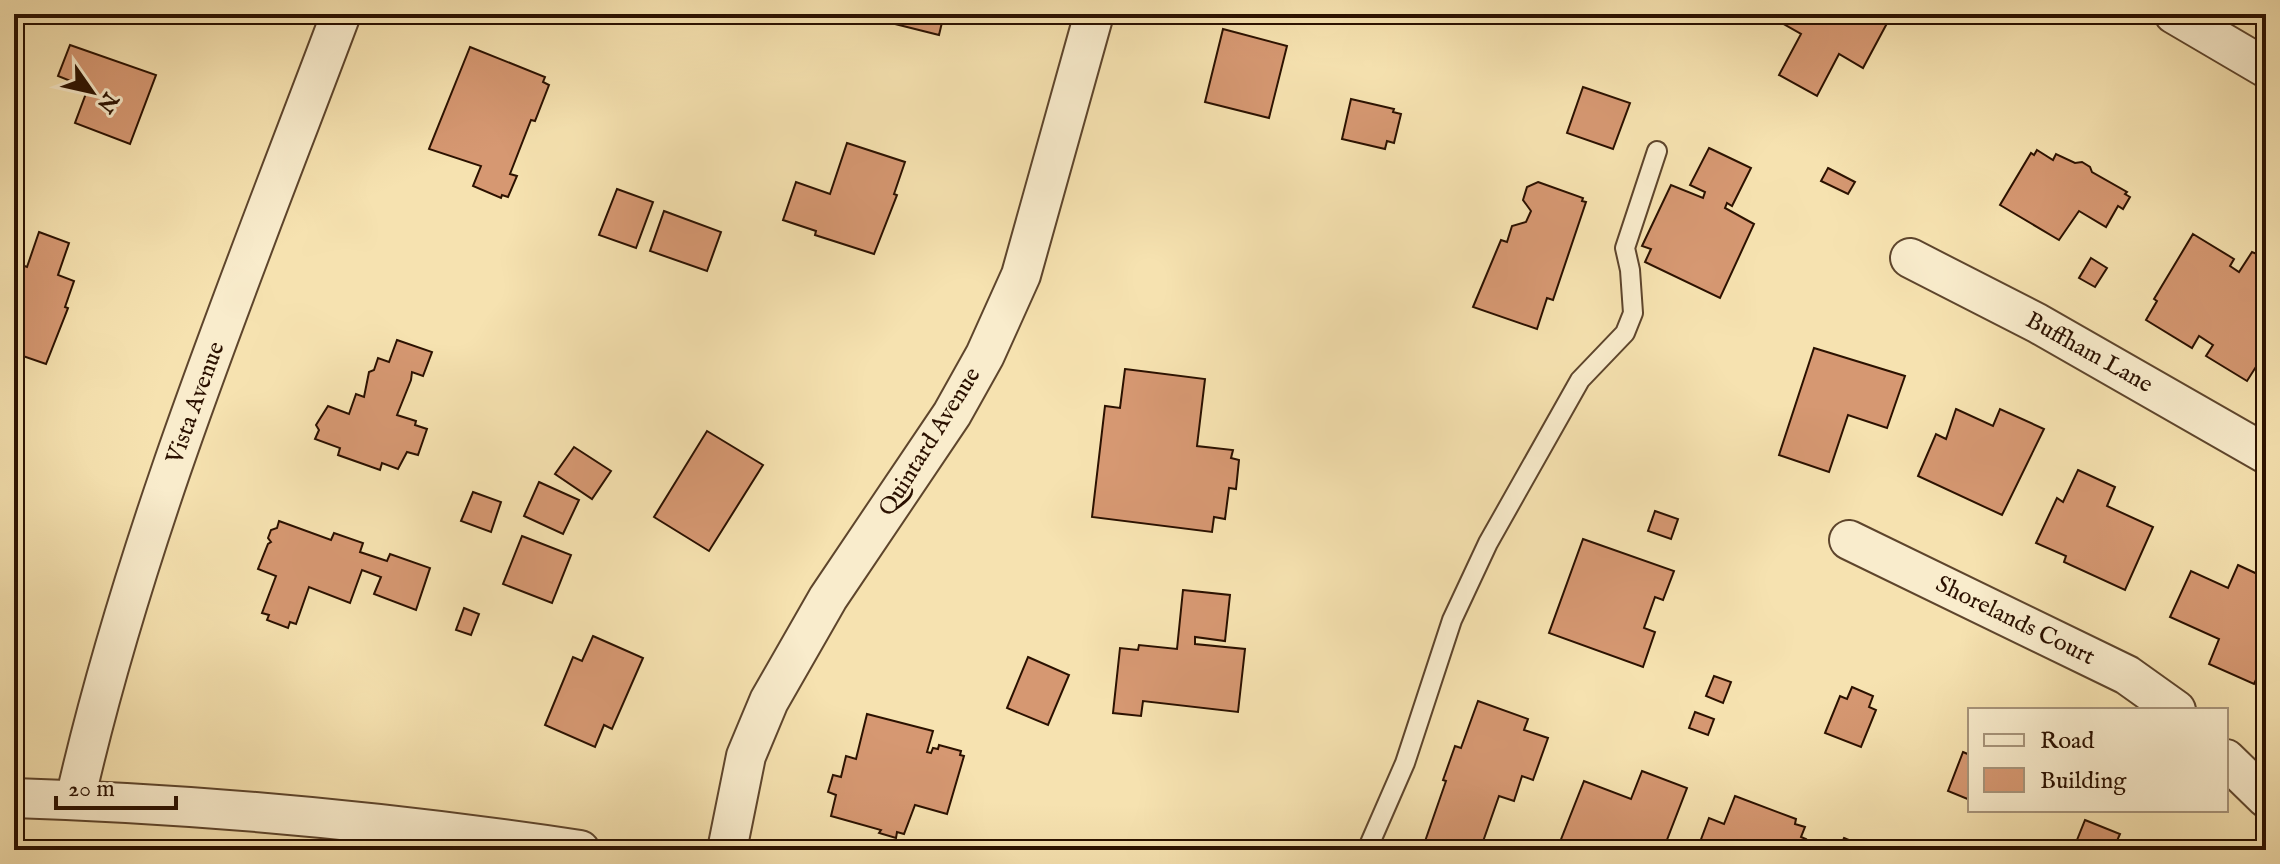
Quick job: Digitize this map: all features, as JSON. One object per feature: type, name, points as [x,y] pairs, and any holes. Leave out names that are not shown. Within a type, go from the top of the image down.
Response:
[{"type":"street","name":"Vista Avenue","points":[[75,800],[91,730],[136,573],[341,14]]},
{"type":"street","name":"Quintard Avenue","points":[[727,850],[746,756],[769,701],[828,598],[952,414],[985,355],[1021,275],[1094,14]]},
{"type":"street","points":[[2174,14],[2266,68]]},
{"type":"street","name":"Buffham Lane","points":[[1910,258],[2037,323],[2266,454]]},
{"type":"street","name":"Shorelands Court","points":[[1849,540],[2127,675],[2173,708]]},
{"type":"street","points":[[2228,761],[2266,798]]},
{"type":"street","points":[[14,798],[75,800],[318,834],[580,850]]},
{"type":"lane","points":[[1367,850],[1405,763],[1452,620],[1488,543],[1580,380],[1625,333],[1633,313],[1625,248],[1657,151]]},
{"type":"building","points":[[889,14],[944,14],[939,35],[887,22]]},
{"type":"building","points":[[1766,14],[1892,14],[1863,68],[1839,54],[1817,96],[1779,75],[1801,34]]},
{"type":"building","points":[[1223,29],[1287,46],[1269,118],[1205,102]]},
{"type":"building","points":[[70,45],[156,75],[130,144],[75,123],[88,88],[58,76]]},
{"type":"building","points":[[470,47],[545,77],[543,82],[549,85],[535,121],[531,120],[510,174],[517,176],[508,197],[502,195],[501,198],[473,186],[481,166],[429,149]]},
{"type":"building","points":[[1583,87],[1630,103],[1613,149],[1567,133]]},
{"type":"building","points":[[1351,99],[1394,109],[1393,112],[1401,114],[1394,143],[1387,141],[1385,149],[1342,139]]},
{"type":"building","points":[[847,143],[905,162],[894,194],[897,195],[874,254],[815,235],[816,231],[783,220],[796,182],[830,194]]},
{"type":"building","points":[[1709,148],[1751,168],[1732,206],[1727,203],[1725,208],[1754,224],[1720,298],[1645,262],[1651,249],[1642,246],[1671,185],[1703,198],[1705,192],[1690,185]]},
{"type":"building","points":[[2037,150],[2053,160],[2056,154],[2075,163],[2082,162],[2092,172],[2127,192],[2125,194],[2130,197],[2123,209],[2118,206],[2106,227],[2079,211],[2059,240],[2000,205],[2031,153],[2034,155]]},
{"type":"building","points":[[1828,168],[1855,182],[1848,194],[1821,181]]},
{"type":"building","points":[[1538,182],[1583,198],[1582,201],[1586,202],[1553,300],[1547,298],[1537,329],[1473,307],[1501,240],[1507,242],[1512,226],[1526,222],[1531,211],[1523,200],[1527,187]]},
{"type":"building","points":[[617,189],[653,202],[636,248],[599,235]]},
{"type":"building","points":[[664,211],[721,232],[707,271],[650,251]]},
{"type":"building","points":[[39,232],[69,243],[58,275],[74,281],[65,307],[68,308],[46,364],[23,356],[14,380],[14,288],[22,265],[27,267]]},
{"type":"building","points":[[2193,234],[2234,259],[2230,266],[2239,272],[2252,252],[2266,255],[2266,333],[2263,338],[2266,340],[2266,351],[2247,381],[2206,356],[2213,345],[2199,336],[2192,348],[2146,320],[2157,301],[2154,299]]},
{"type":"building","points":[[2091,258],[2107,268],[2095,287],[2079,278]]},
{"type":"building","points":[[397,340],[432,352],[423,376],[412,372],[397,415],[416,421],[415,425],[427,429],[418,455],[407,452],[398,469],[382,463],[380,470],[338,455],[340,448],[315,439],[319,430],[316,425],[328,406],[349,414],[356,394],[364,397],[369,372],[374,370],[378,358],[389,362]]},
{"type":"building","points":[[1814,348],[1905,376],[1887,428],[1848,415],[1829,472],[1779,455]]},
{"type":"building","points":[[1125,369],[1205,379],[1197,446],[1233,450],[1231,458],[1239,460],[1236,489],[1229,488],[1225,519],[1214,517],[1212,532],[1092,517],[1105,406],[1120,408]]},
{"type":"building","points":[[1956,409],[1993,426],[2000,409],[2044,429],[2002,515],[1918,476],[1936,434],[1946,439]]},
{"type":"building","points":[[707,431],[763,465],[709,551],[654,517]]},
{"type":"building","points":[[574,447],[611,471],[592,499],[555,474]]},
{"type":"building","points":[[2078,470],[2115,487],[2107,506],[2153,527],[2125,590],[2064,562],[2066,556],[2036,543],[2057,498],[2063,502]]},
{"type":"building","points":[[539,482],[579,500],[563,534],[524,516]]},
{"type":"building","points":[[473,492],[501,502],[491,532],[461,521]]},
{"type":"building","points":[[1655,511],[1678,519],[1671,539],[1648,531]]},
{"type":"building","points":[[279,521],[331,540],[334,533],[363,543],[360,552],[387,561],[390,554],[430,568],[416,610],[374,594],[381,577],[362,570],[350,603],[309,587],[296,624],[290,622],[288,628],[267,620],[269,615],[262,613],[276,576],[258,569],[271,542],[268,538],[271,530],[277,528]]},
{"type":"building","points":[[522,536],[571,555],[552,603],[503,584]]},
{"type":"building","points":[[1583,539],[1674,571],[1663,600],[1655,597],[1644,628],[1655,632],[1643,667],[1549,633]]},
{"type":"building","points":[[2238,565],[2266,578],[2266,659],[2254,684],[2209,664],[2219,639],[2170,617],[2191,571],[2228,588]]},
{"type":"building","points":[[1183,590],[1230,595],[1225,641],[1195,637],[1195,644],[1245,649],[1238,712],[1143,701],[1141,716],[1113,713],[1120,648],[1138,650],[1139,645],[1177,649]]},
{"type":"building","points":[[464,608],[479,614],[471,635],[456,630]]},
{"type":"building","points":[[593,636],[643,658],[612,729],[604,725],[595,747],[545,725],[573,657],[582,661]]},
{"type":"building","points":[[1028,657],[1069,675],[1048,725],[1007,708]]},
{"type":"building","points":[[1714,676],[1731,682],[1723,703],[1706,696]]},
{"type":"building","points":[[1852,687],[1873,696],[1869,707],[1876,710],[1861,747],[1825,733],[1840,696],[1847,699]]},
{"type":"building","points":[[1478,701],[1528,719],[1524,730],[1548,738],[1533,780],[1522,776],[1514,801],[1499,796],[1480,850],[1422,850],[1455,746],[1461,748]]},
{"type":"building","points":[[1695,712],[1714,719],[1708,735],[1689,728]]},
{"type":"building","points":[[867,714],[933,731],[927,752],[938,749],[939,745],[961,751],[960,755],[964,756],[947,814],[915,805],[904,834],[897,832],[896,838],[879,833],[881,830],[831,816],[836,795],[828,792],[833,775],[841,777],[846,756],[856,759]]},
{"type":"building","points":[[1963,752],[1968,754],[1968,799],[1948,791]]},
{"type":"building","points":[[1642,771],[1687,788],[1663,850],[1565,850],[1558,847],[1584,781],[1631,799]]},
{"type":"building","points":[[1735,796],[1796,819],[1795,824],[1805,827],[1801,837],[1806,839],[1802,850],[1697,850],[1709,818],[1724,824]]},
{"type":"building","points":[[2085,820],[2120,834],[2113,850],[2073,850]]},
{"type":"building","points":[[1844,838],[1863,846],[1864,842],[1885,850],[1839,850]]}]
